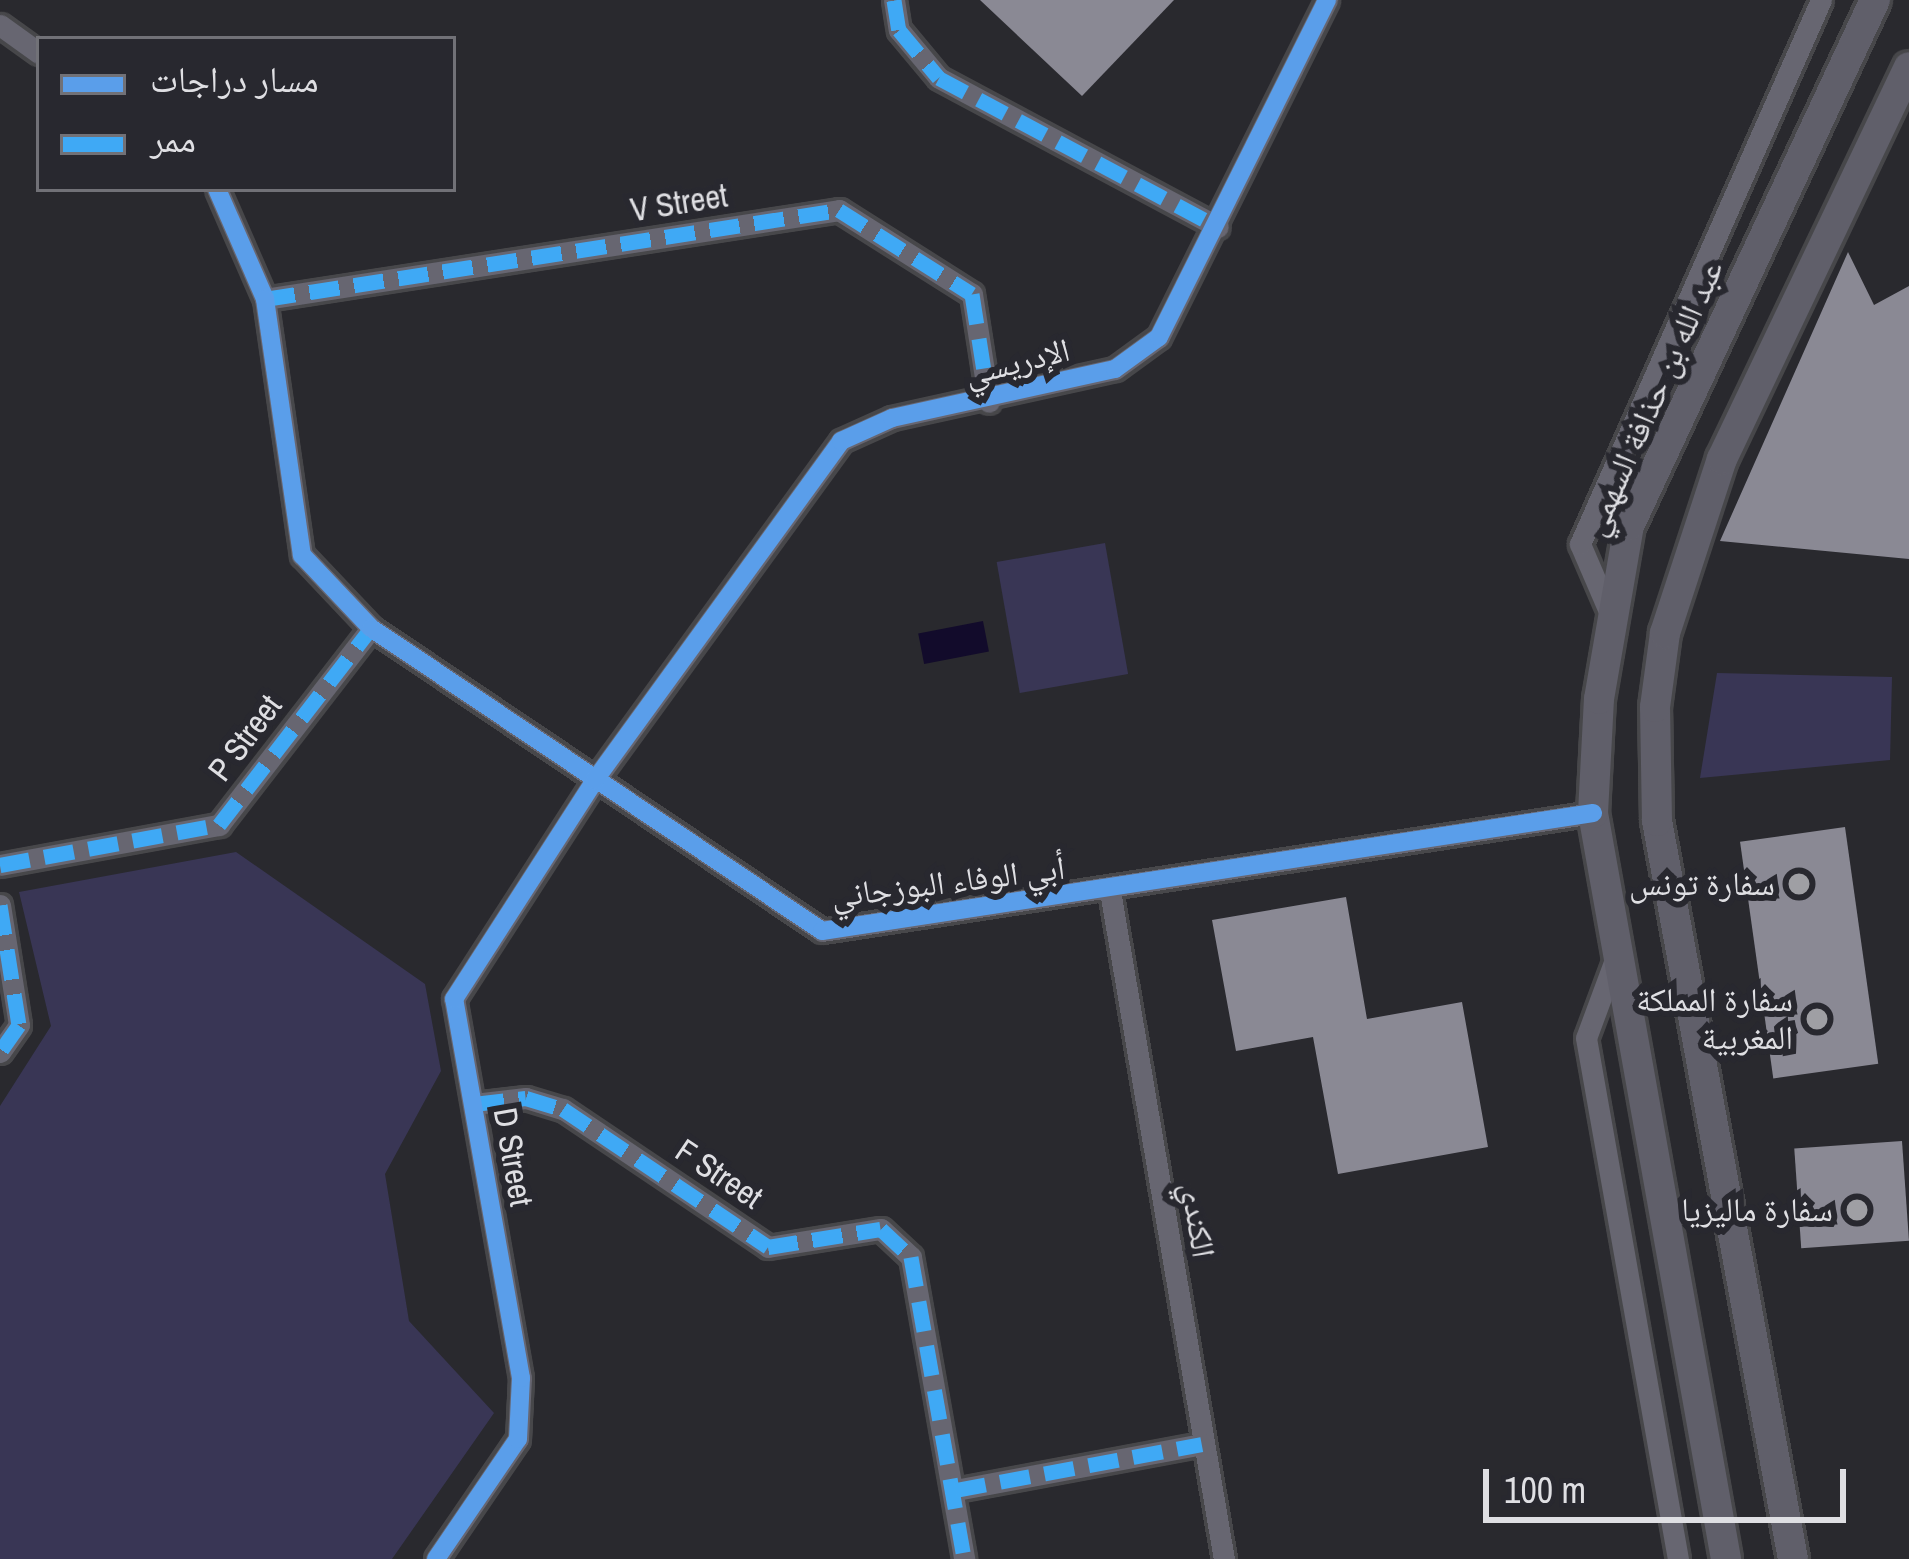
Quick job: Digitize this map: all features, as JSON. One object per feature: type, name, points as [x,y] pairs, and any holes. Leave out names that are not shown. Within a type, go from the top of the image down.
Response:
[{"type":"street","points":[[894,0],[899,30],[939,78],[1217,227]]},
{"type":"street","name":"الإدريسي","points":[[596,780],[841,441],[892,418],[989,402],[1114,369],[1160,337],[1327,0]]},
{"type":"street","points":[[1608,609],[1580,544],[1821,0]]},
{"type":"street","name":"عبد الله بن حذافة السهمي","points":[[1726,1559],[1593,813],[1608,609],[1629,526],[1875,0]]},
{"type":"street","points":[[0,25],[36,50]]},
{"type":"street","points":[[1793,1559],[1657,821],[1655,707],[1666,633],[1722,459],[1909,67]]},
{"type":"street","name":"أبي الوفاء البوزجاني","points":[[218,192],[265,298],[302,555],[370,628],[822,931],[1110,891],[1593,813]]},
{"type":"street","name":"V Street","points":[[265,298],[839,211],[972,295],[989,402]]},
{"type":"street","name":"P Street","points":[[0,865],[220,825],[370,628]]},
{"type":"street","name":"D Street","points":[[436,1559],[518,1439],[521,1378],[454,998],[596,780]]},
{"type":"street","name":"الكندي","points":[[1110,891],[1224,1559]]},
{"type":"street","points":[[0,905],[19,1025],[0,1052]]},
{"type":"street","points":[[1618,951],[1586,1038],[1678,1559]]},
{"type":"street","name":"F Street","points":[[474,1104],[526,1098],[563,1109],[768,1247],[881,1228],[911,1257],[956,1490],[964,1559]]},
{"type":"street","points":[[956,1490],[1202,1444]]},
{"type":"shaded area","points":[[1105,543],[1128,674],[1020,693],[997,562]]},
{"type":"shaded area","points":[[983,621],[989,651],[924,664],[918,634]]},
{"type":"shaded area","points":[[1717,673],[1892,677],[1890,760],[1700,778]]},
{"type":"shaded area","points":[[236,852],[425,984],[441,1071],[385,1174],[409,1321],[494,1413],[392,1559],[0,1559],[0,1106],[51,1026],[19,892]]},
{"type":"building","points":[[980,0],[1174,0],[1082,96]]},
{"type":"building","points":[[1848,252],[1874,305],[1909,286],[1909,559],[1720,541]]},
{"type":"building","points":[[1845,827],[1878,1064],[1773,1078],[1740,842]]},
{"type":"building","points":[[1346,897],[1367,1019],[1462,1002],[1488,1147],[1338,1174],[1313,1037],[1236,1051],[1212,920]]},
{"type":"building","name":"سفارة ماليزيا","points":[[1902,1141],[1909,1241],[1801,1248],[1794,1149]]},
{"type":"marked path","points":[[894,0],[899,30],[939,78],[1218,227]]},
{"type":"marked path","points":[[265,299],[839,210],[972,294],[989,402]]},
{"type":"marked path","points":[[0,865],[219,825],[371,628]]},
{"type":"marked path","points":[[0,905],[19,1025],[0,1052]]},
{"type":"marked path","points":[[474,1104],[526,1098],[563,1109],[768,1247],[881,1229],[911,1257],[964,1559]]},
{"type":"marked path","points":[[956,1490],[1202,1444]]},
{"type":"cycle path","points":[[436,1559],[518,1439],[521,1378],[454,999],[595,780],[841,441],[892,418],[1115,369],[1159,337],[1327,0]]},
{"type":"cycle path","points":[[218,192],[265,299],[302,555],[371,628],[822,931],[1593,813]]},
{"type":"place","name":"سفارة تونس","points":[[1799,884]]},
{"type":"place","name":"سفارة المملكة المغربية","points":[[1817,1019]]},
{"type":"place","name":"سفارة ماليزيا","points":[[1857,1210]]}]
